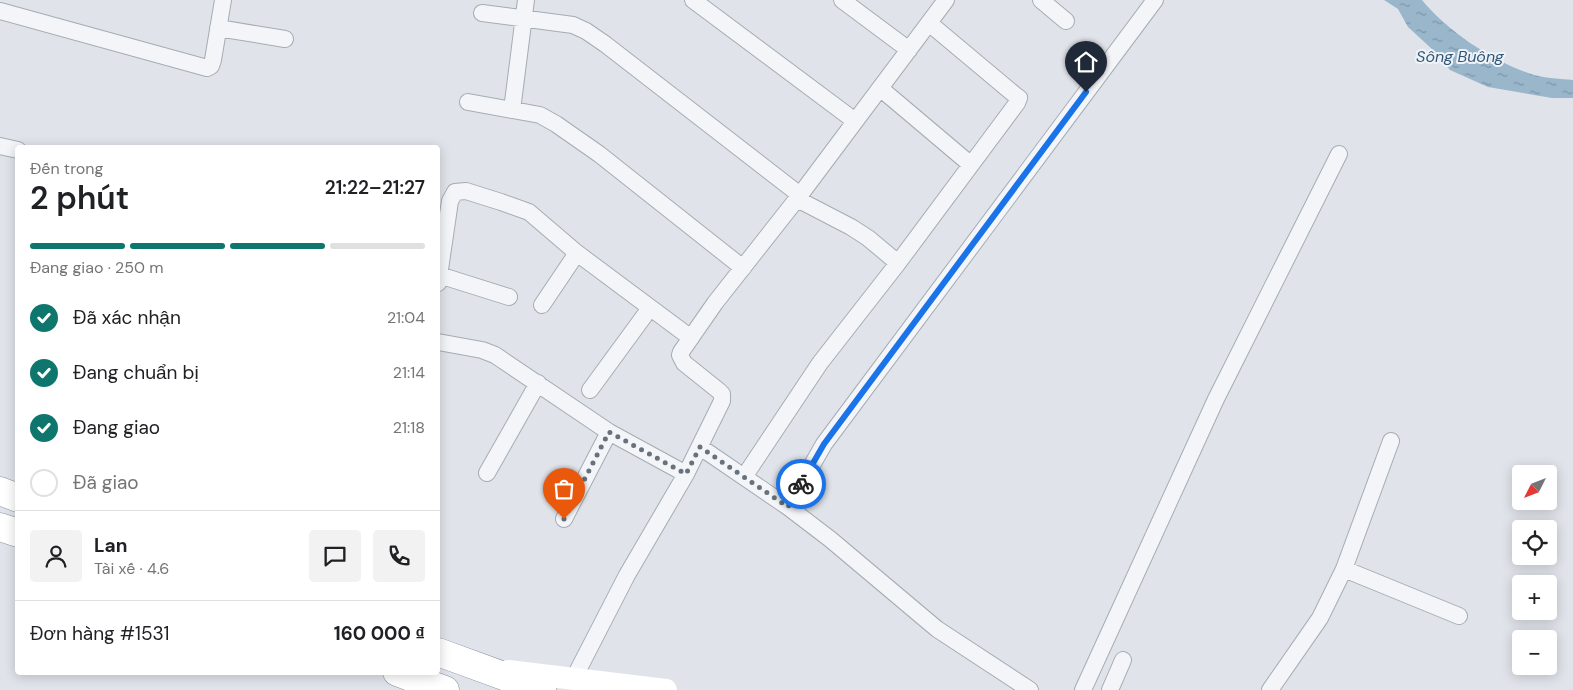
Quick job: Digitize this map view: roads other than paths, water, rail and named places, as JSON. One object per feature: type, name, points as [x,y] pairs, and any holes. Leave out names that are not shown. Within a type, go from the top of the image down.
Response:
[{"type":"highway","points":[[0,491],[15,497]]},
{"type":"highway","points":[[0,527],[15,532]]},
{"type":"highway","points":[[446,655],[542,690]]},
{"type":"highway","points":[[405,675],[445,690]]},
{"type":"street","points":[[0,11],[207,68],[211,66],[213,60],[223,0]]},
{"type":"street","points":[[512,110],[526,0]]},
{"type":"street","points":[[692,0],[856,121]]},
{"type":"street","points":[[842,0],[909,50]]},
{"type":"street","points":[[574,678],[626,575],[686,474],[722,398],[719,391],[682,359],[680,355],[715,303],[799,197],[946,0]]},
{"type":"street","points":[[1042,0],[1066,20]]},
{"type":"street","points":[[788,507],[824,444],[1155,0]]},
{"type":"street","points":[[482,12],[572,25],[586,32],[605,44],[799,197],[868,238],[898,263]]},
{"type":"street","points":[[744,477],[820,363],[898,263],[1017,103],[1019,98],[929,23]]},
{"type":"street","points":[[218,28],[285,39]]},
{"type":"street","points":[[880,88],[970,164]]},
{"type":"street","points":[[468,102],[540,115],[599,154],[743,268]]},
{"type":"street","points":[[0,146],[15,149]]},
{"type":"street","points":[[1083,690],[1216,399],[1339,154]]},
{"type":"street","points":[[440,266],[450,201],[454,192],[466,190],[529,212],[577,253],[691,338]]},
{"type":"street","points":[[542,306],[577,253]]},
{"type":"street","points":[[440,280],[509,297]]},
{"type":"street","points":[[590,390],[650,308]]},
{"type":"street","points":[[440,342],[482,350],[495,355],[609,432],[686,474]]},
{"type":"street","points":[[487,473],[538,383]]},
{"type":"street","points":[[564,519],[609,432]]},
{"type":"street","points":[[1270,690],[1320,618],[1344,569],[1391,441]]},
{"type":"street","points":[[700,447],[788,507],[830,539],[937,629],[1030,690]]},
{"type":"street","points":[[1344,569],[1459,616]]},
{"type":"street","points":[[446,655],[496,669],[666,690]]},
{"type":"street","points":[[1110,690],[1123,660]]},
{"type":"street","points":[[397,675],[398,690]]},
{"type":"water","name":"Sông Buông","points":[[1384,0],[1422,0],[1432,12],[1458,34],[1504,63],[1534,75],[1573,80],[1573,98],[1552,98],[1488,87],[1450,70],[1433,50],[1408,27],[1398,9]]}]
